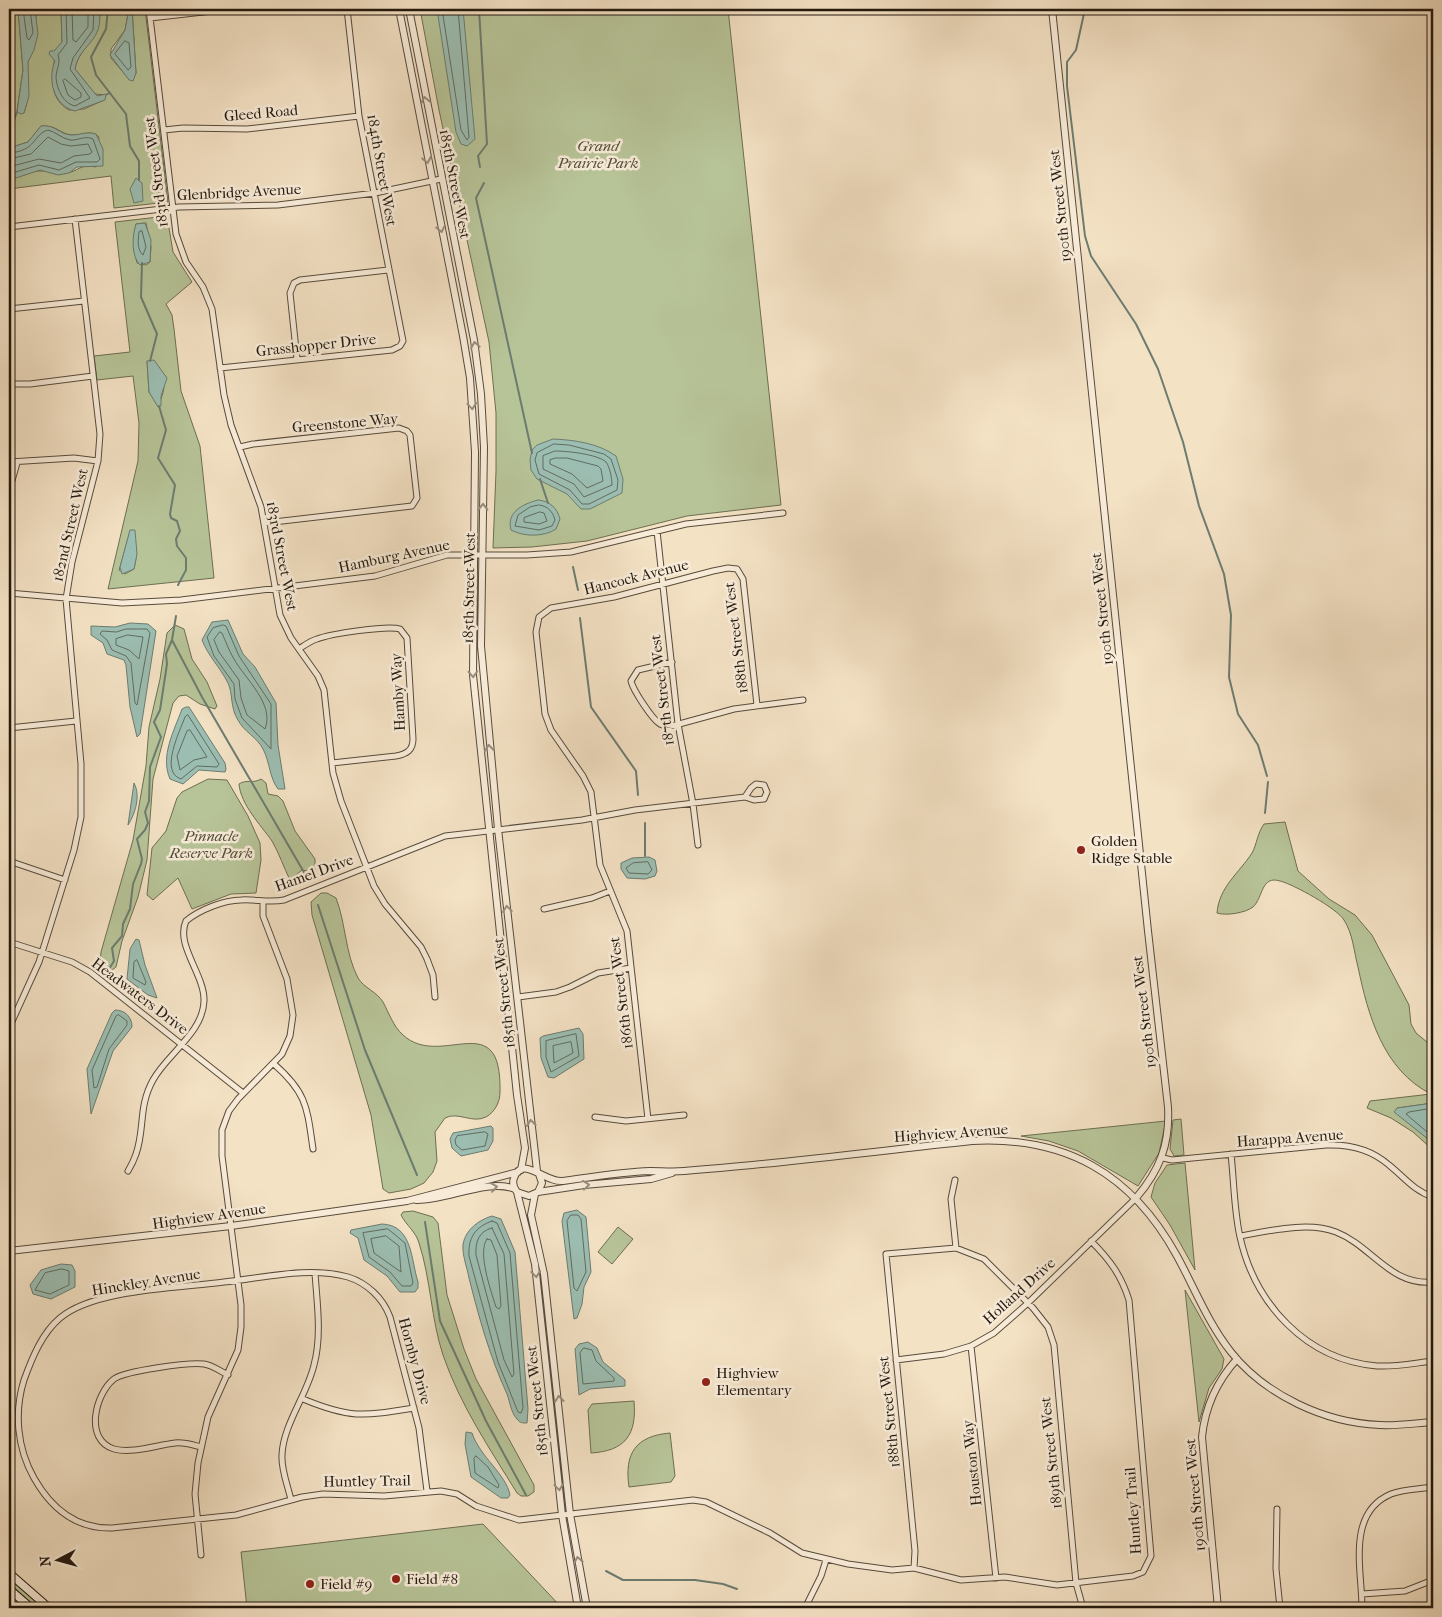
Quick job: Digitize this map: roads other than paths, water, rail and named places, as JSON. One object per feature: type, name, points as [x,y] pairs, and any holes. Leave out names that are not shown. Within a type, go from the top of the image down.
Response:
[{"type":"main road","points":[[9,1573],[49,1608]]},
{"type":"main road","points":[[9,1588],[31,1608]]},
{"type":"street","name":"183rd Street West","points":[[149,9],[176,234],[183,255],[211,303],[227,409],[265,523],[274,589],[283,624],[318,676],[324,690],[332,763],[341,801],[367,867],[382,899],[424,953],[433,976],[435,997]]},
{"type":"street","points":[[150,18],[230,9]]},
{"type":"street","name":"184th Street West","points":[[347,9],[360,116],[388,270],[402,334]]},
{"type":"street","name":"185th Street West","points":[[399,9],[469,372],[475,452],[473,675],[517,1094],[525,1148],[519,1171]]},
{"type":"street","name":"185th Street West","points":[[409,9],[474,340],[479,378],[484,447],[480,646],[498,829],[538,1173]]},
{"type":"street","name":"190th Street West","points":[[1052,9],[1168,1108],[1169,1131],[1163,1158],[1152,1178],[1136,1198]]},
{"type":"street","name":"Gleed Road","points":[[164,130],[183,128],[247,128],[360,116]]},
{"type":"street","name":"Glenbridge Avenue","points":[[9,227],[173,208],[256,207],[375,193],[441,179]]},
{"type":"street","name":"182nd Street West","points":[[9,1028],[35,972],[42,952],[65,880],[80,817],[82,776],[66,599],[72,562],[98,461],[100,434],[75,219]]},
{"type":"street","points":[[297,359],[290,293],[294,283],[300,280],[388,270]]},
{"type":"street","points":[[9,309],[84,301]]},
{"type":"street","name":"Grasshopper Drive","points":[[220,368],[392,350],[401,344],[402,334]]},
{"type":"street","points":[[9,384],[30,384],[93,376]]},
{"type":"street","name":"Greenstone Way","points":[[240,447],[399,428],[406,430],[410,435],[417,494],[412,506],[265,523]]},
{"type":"street","points":[[9,462],[74,458],[98,461]]},
{"type":"street","points":[[9,491],[17,463]]},
{"type":"street","name":"Hamburg Avenue","points":[[9,593],[139,604],[375,576],[439,556],[534,555],[570,552],[686,524],[783,513]]},
{"type":"street","name":"187th Street West","points":[[656,532],[678,724],[693,804],[698,846]]},
{"type":"street","name":"Hancock Avenue","points":[[542,614],[554,607],[587,603],[713,571],[728,568],[736,569]]},
{"type":"street","name":"188th Street West","points":[[736,569],[743,579],[757,706]]},
{"type":"street","name":"186th Street West","points":[[542,614],[538,620],[536,632],[545,714],[554,735],[589,786],[595,818],[600,865],[625,926],[648,1119]]},
{"type":"street","name":"Hamby Way","points":[[299,649],[322,637],[388,628],[400,629],[407,638],[413,739],[410,750],[401,756],[332,763]]},
{"type":"street","points":[[672,662],[638,670],[631,681],[633,688],[657,722],[668,726],[726,711],[803,700]]},
{"type":"street","points":[[9,728],[76,721]]},
{"type":"street","name":"Hamel Drive","points":[[128,1172],[138,1150],[142,1110],[149,1087],[160,1068],[200,1020],[204,1000],[203,987],[184,938],[186,922],[196,915],[231,901],[263,902],[284,900],[439,838],[488,830],[595,818],[635,810],[745,797]]},
{"type":"street","points":[[9,861],[65,880]]},
{"type":"street","points":[[544,909],[584,900],[610,891]]},
{"type":"street","points":[[201,1555],[196,1483],[201,1447],[208,1417],[228,1375],[240,1339],[242,1320],[221,1136],[229,1111],[243,1093],[274,1064],[288,1042],[293,1023],[293,1008],[283,968],[263,916],[263,902]]},
{"type":"street","name":"Headwaters Drive","points":[[9,942],[72,962],[90,972],[243,1093]]},
{"type":"street","points":[[518,997],[556,992],[570,988],[598,973],[631,968]]},
{"type":"street","points":[[274,1064],[292,1081],[303,1097],[313,1149]]},
{"type":"street","points":[[594,1117],[621,1121],[684,1115]]},
{"type":"street","name":"Highview Avenue","points":[[412,1200],[529,1168],[550,1180],[561,1181],[622,1173],[683,1171],[1001,1140],[1035,1144],[1066,1152],[1105,1173],[1136,1198],[1160,1227],[1211,1323],[1237,1359],[1282,1395],[1300,1405],[1331,1417],[1381,1426],[1433,1422]]},
{"type":"street","name":"Harappa Avenue","points":[[1163,1158],[1172,1160],[1326,1144],[1353,1146],[1380,1158],[1411,1186],[1433,1197]]},
{"type":"street","points":[[1231,1154],[1240,1236],[1253,1274],[1280,1318],[1308,1342],[1327,1353],[1364,1364],[1390,1366],[1433,1361]]},
{"type":"street","points":[[516,1190],[513,1182],[519,1171]]},
{"type":"street","name":"Highview Avenue","points":[[9,1252],[231,1226],[412,1200],[428,1200],[500,1186],[516,1190],[526,1196],[584,1185],[651,1178],[683,1171]]},
{"type":"street","points":[[536,1193],[542,1183],[538,1173]]},
{"type":"street","points":[[955,1180],[951,1199],[956,1248]]},
{"type":"street","name":"185th Street West","points":[[516,1190],[535,1264],[562,1515],[578,1608]]},
{"type":"street","name":"185th Street West","points":[[536,1193],[531,1214],[549,1307],[570,1514],[587,1608]]},
{"type":"street","name":"Holland Drive","points":[[896,1360],[944,1354],[971,1346],[994,1333],[1028,1303],[1136,1198]]},
{"type":"street","points":[[1240,1236],[1309,1227],[1329,1229],[1346,1236],[1398,1276],[1417,1282],[1433,1282]]},
{"type":"street","name":"Huntley Trail","points":[[198,1518],[236,1515],[291,1500],[323,1494],[384,1496],[441,1491],[457,1494],[476,1506],[519,1520],[668,1502],[701,1501],[770,1533],[802,1553],[826,1560],[899,1569],[914,1568],[961,1580],[1019,1578],[1057,1585],[1138,1575],[1148,1566],[1151,1556],[1129,1300],[1123,1280],[1112,1263],[1091,1242]]},
{"type":"street","name":"188th Street West","points":[[914,1568],[915,1551],[886,1254],[956,1248]]},
{"type":"street","name":"189th Street West","points":[[956,1248],[984,1259],[1048,1326],[1054,1345],[1076,1583],[1083,1608]]},
{"type":"street","points":[[291,1500],[282,1457],[288,1430],[303,1399],[315,1364],[319,1340],[314,1273]]},
{"type":"street","name":"Hornby Drive","points":[[238,1281],[314,1273],[349,1278],[368,1288],[383,1302],[390,1317],[414,1408],[428,1491]]},
{"type":"street","name":"Hinckley Avenue","points":[[198,1518],[106,1528],[84,1525],[66,1516],[48,1498],[28,1466],[19,1435],[20,1398],[27,1371],[44,1337],[57,1321],[72,1310],[93,1301],[116,1296],[238,1281]]},
{"type":"street","name":"Houston Way","points":[[971,1346],[996,1578]]},
{"type":"street","name":"190th Street West","points":[[1218,1608],[1202,1437],[1210,1401],[1224,1376],[1237,1359]]},
{"type":"street","points":[[201,1447],[178,1443],[123,1450],[111,1447],[103,1441],[97,1430],[95,1414],[98,1401],[110,1382],[119,1376],[131,1372],[203,1364],[228,1375]]},
{"type":"street","points":[[303,1399],[338,1412],[359,1416],[414,1408]]},
{"type":"street","points":[[1362,1608],[1359,1542],[1361,1528],[1369,1512],[1390,1494],[1433,1488]]},
{"type":"street","points":[[1277,1509],[1276,1569],[1280,1608]]},
{"type":"street","points":[[805,1608],[821,1576],[826,1560]]},
{"type":"street","points":[[1362,1594],[1405,1591],[1433,1580]]},
{"type":"water","points":[[18,9],[35,9],[38,34],[34,50],[28,62],[29,96],[24,113],[21,114],[17,112],[23,70]]},
{"type":"water","points":[[61,9],[99,9],[100,20],[98,29],[81,54],[75,69],[97,96],[111,93],[106,95],[105,100],[75,111],[62,104],[57,98],[52,84],[55,61],[49,54],[50,51],[54,51],[62,42]]},
{"type":"water","points":[[129,9],[132,9],[136,73],[133,81],[129,80],[110,55],[125,30]]},
{"type":"water","points":[[437,9],[463,9],[475,139],[467,146],[461,144],[456,132]]},
{"type":"water","points":[[41,126],[50,127],[68,135],[96,134],[103,149],[103,166],[77,167],[69,173],[58,175],[40,170],[16,178],[9,178],[9,148],[28,142]]},
{"type":"water","points":[[136,178],[142,183],[143,201],[134,203],[130,189]]},
{"type":"water","points":[[145,223],[151,240],[150,262],[140,265],[135,256],[133,246],[134,234],[136,224]]},
{"type":"water","points":[[154,360],[167,378],[161,396],[161,406],[158,407],[149,392],[147,361]]},
{"type":"water","points":[[553,439],[594,445],[616,456],[623,479],[622,493],[590,509],[581,509],[567,494],[537,479],[531,470],[532,450],[537,445]]},
{"type":"water","points":[[538,500],[549,504],[557,512],[560,519],[556,529],[546,534],[534,535],[522,534],[511,530],[510,524],[513,514],[527,504]]},
{"type":"water","points":[[130,530],[135,530],[137,554],[134,569],[122,574],[120,567]]},
{"type":"water","points":[[228,620],[243,654],[255,667],[276,703],[278,745],[285,789],[278,789],[273,780],[263,749],[235,715],[228,683],[202,640],[212,622]]},
{"type":"water","points":[[130,623],[148,624],[156,631],[140,734],[137,737],[130,707],[124,660],[107,654],[103,643],[91,635],[91,626],[115,627]]},
{"type":"water","points":[[189,707],[225,763],[226,769],[225,772],[199,770],[183,784],[170,779],[167,770],[167,753],[182,709]]},
{"type":"water","points":[[134,783],[137,799],[133,816],[128,825]]},
{"type":"water","points":[[649,857],[655,860],[657,871],[655,876],[645,879],[627,878],[621,869],[621,863],[632,858]]},
{"type":"water","points":[[136,939],[139,940],[145,965],[157,998],[148,995],[127,979],[130,949]]},
{"type":"water","points":[[115,1010],[122,1011],[127,1015],[131,1020],[132,1027],[113,1051],[91,1114],[87,1069]]},
{"type":"water","points":[[579,1028],[583,1034],[584,1059],[554,1078],[548,1077],[541,1058],[540,1038]]},
{"type":"water","points":[[1433,1103],[1433,1143],[1394,1112],[1397,1108]]},
{"type":"water","points":[[491,1126],[493,1128],[493,1141],[488,1150],[461,1156],[452,1148],[450,1139],[453,1133]]},
{"type":"water","points":[[577,1210],[586,1217],[591,1272],[584,1287],[582,1304],[577,1318],[574,1319],[562,1221],[564,1213]]},
{"type":"water","points":[[492,1216],[501,1219],[515,1252],[528,1409],[527,1423],[519,1421],[512,1411],[485,1337],[464,1257],[463,1244],[467,1234],[482,1220]]},
{"type":"water","points":[[382,1224],[392,1226],[400,1231],[409,1245],[418,1282],[418,1288],[415,1292],[400,1292],[387,1276],[364,1260],[358,1238],[350,1233],[351,1230]]},
{"type":"water","points":[[61,1264],[72,1265],[75,1271],[75,1287],[51,1299],[33,1294],[30,1285],[41,1270]]},
{"type":"water","points":[[588,1342],[597,1348],[603,1362],[625,1380],[625,1386],[590,1389],[579,1395],[575,1349],[579,1344]]},
{"type":"water","points":[[466,1432],[472,1433],[481,1450],[504,1480],[510,1495],[508,1498],[501,1498],[471,1477],[465,1444]]},
{"type":"waterway","points":[[108,9],[106,29],[91,57],[96,75],[126,114],[130,146],[139,161],[139,180]]},
{"type":"waterway","points":[[479,9],[487,144],[478,156],[480,167]]},
{"type":"waterway","points":[[1085,9],[1076,50],[1067,62],[1067,86],[1085,236],[1091,256],[1136,324],[1158,369],[1183,442],[1199,506],[1224,574],[1231,615],[1229,677],[1238,714],[1258,745],[1267,776]]},
{"type":"waterway","points":[[9,133],[17,112]]},
{"type":"waterway","points":[[484,183],[476,198],[532,453]]},
{"type":"waterway","points":[[142,263],[141,297],[157,334],[150,361]]},
{"type":"waterway","points":[[159,406],[166,430],[158,458],[175,485],[170,514],[171,518],[177,521],[180,531],[176,539],[177,546],[186,558],[186,570],[178,585]]},
{"type":"waterway","points":[[540,479],[548,503]]},
{"type":"waterway","points":[[573,567],[578,590]]},
{"type":"waterway","points":[[109,969],[114,961],[112,948],[122,936],[123,924],[130,909],[133,884],[142,859],[137,839],[148,823],[145,812],[149,801],[150,767],[161,737],[154,722],[160,710],[167,664],[166,654],[172,640],[176,616]]},
{"type":"waterway","points":[[580,618],[591,707],[636,771],[638,795]]},
{"type":"waterway","points":[[172,640],[202,697],[305,874]]},
{"type":"waterway","points":[[1265,813],[1268,782]]},
{"type":"waterway","points":[[645,823],[645,856]]},
{"type":"waterway","points":[[318,905],[365,1050],[417,1175]]},
{"type":"waterway","points":[[425,1222],[440,1321],[486,1421],[526,1495]]},
{"type":"waterway","points":[[606,1571],[623,1580],[695,1580],[723,1584],[737,1589]]},
{"type":"place","name":"Golden Ridge Stable","points":[[1081,850]]},
{"type":"place","name":"Highview Elementary","points":[[706,1382]]},
{"type":"place","name":"Field #8","points":[[396,1579]]},
{"type":"place","name":"Field #9","points":[[310,1584]]},
{"type":"park label","name":"Grand Prairie Park","points":[[598,154]]},
{"type":"park label","name":"Pinnacle Reserve Park","points":[[211,844]]}]
